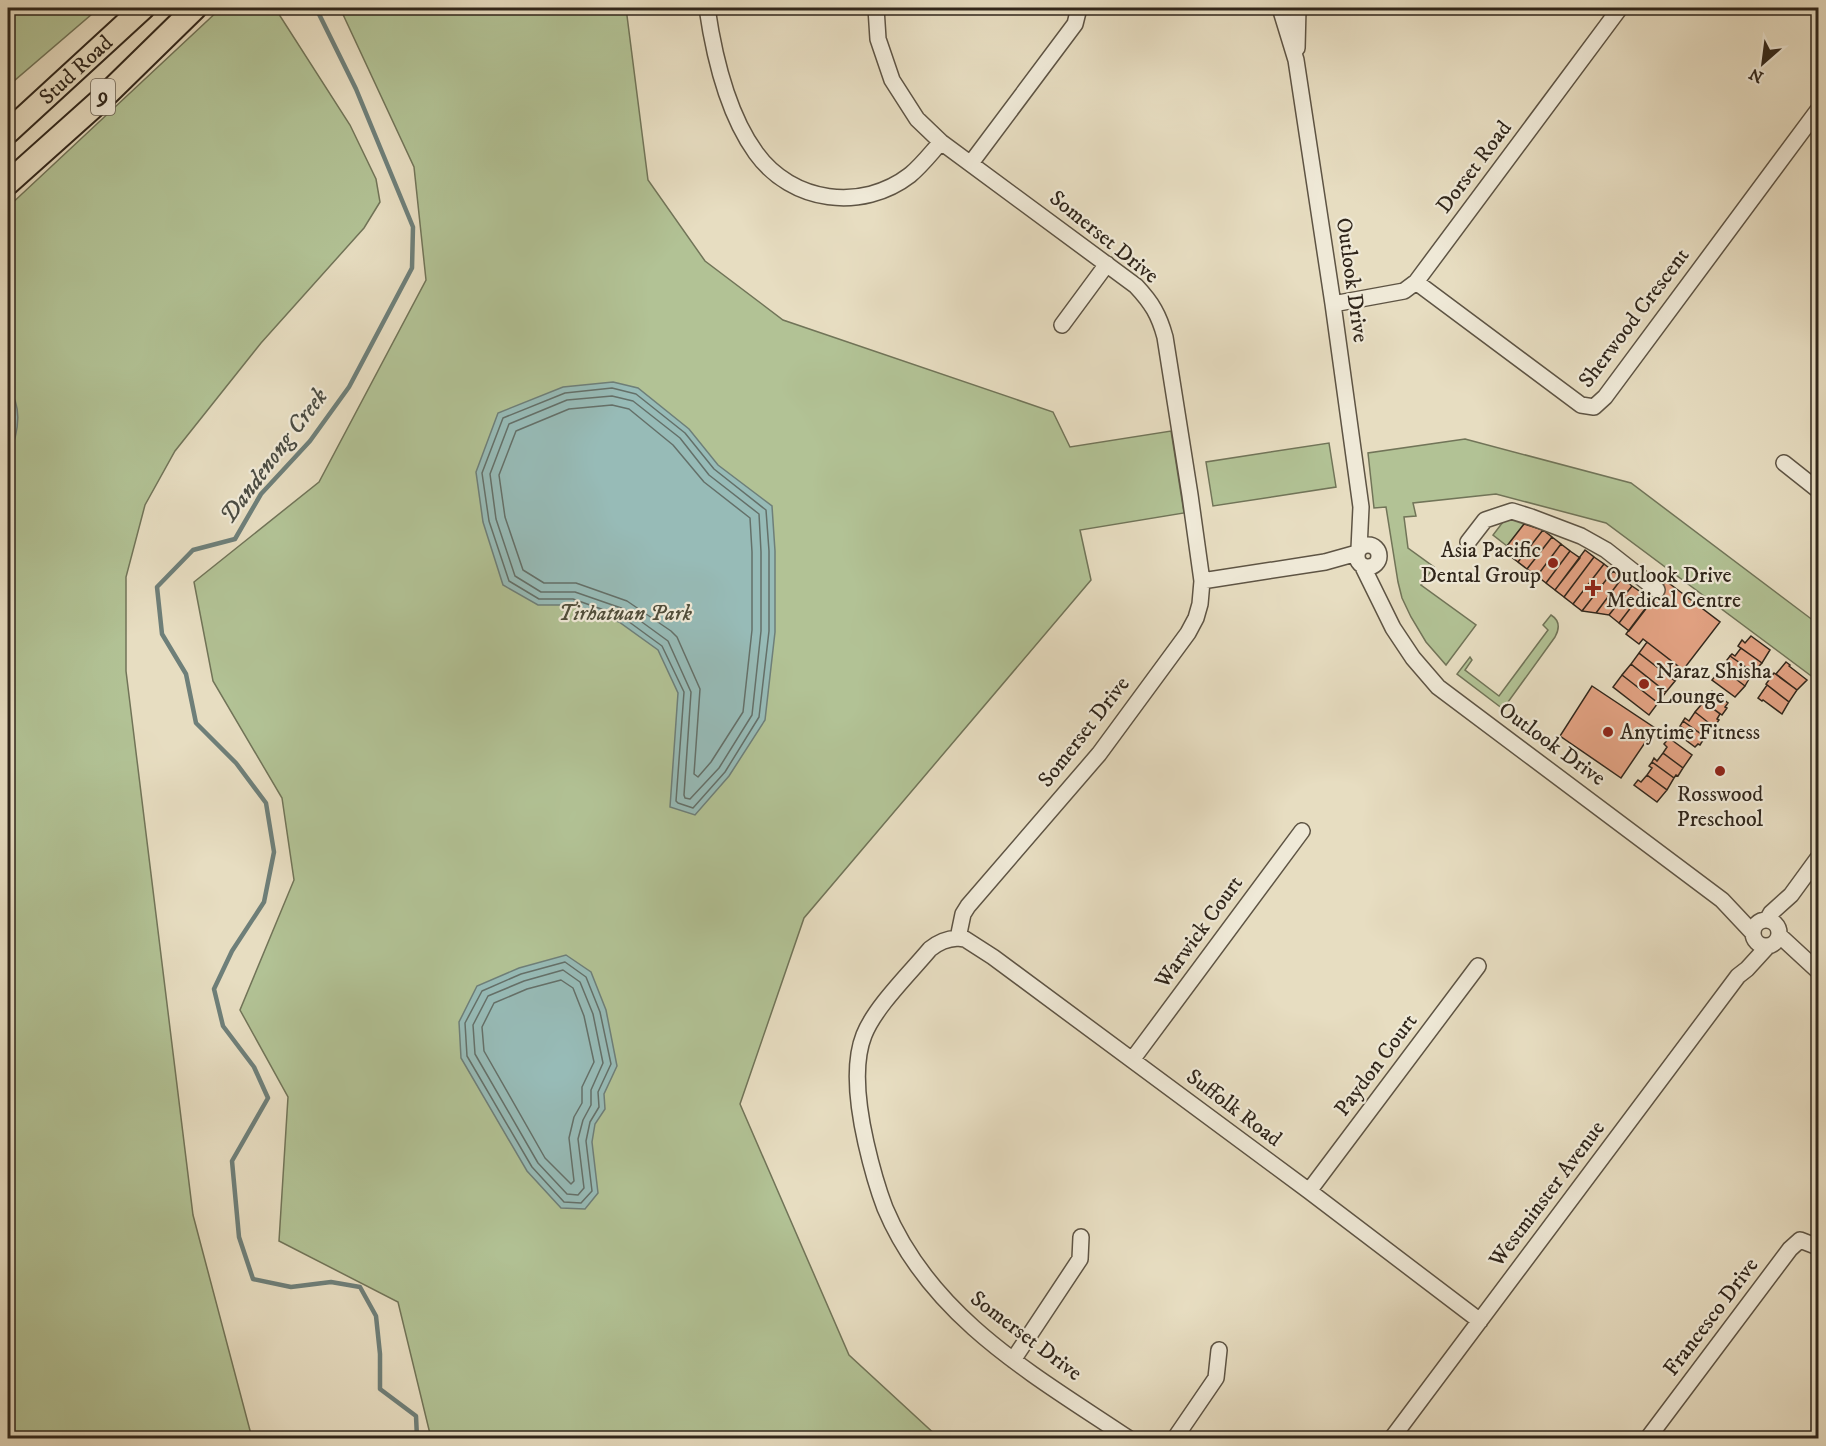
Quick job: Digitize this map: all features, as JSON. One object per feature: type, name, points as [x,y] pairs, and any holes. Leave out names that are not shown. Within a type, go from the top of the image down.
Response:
[{"type":"highway","name":"Stud Road","points":[[8,132],[143,8]]},
{"type":"highway","name":"Stud Road","points":[[8,183],[103,98],[195,8]]},
{"type":"street","points":[[707,8],[721,72],[732,106],[745,135],[765,164],[776,175],[798,188],[832,198],[856,197],[881,191],[910,174],[941,141]]},
{"type":"street","name":"Somerset Drive","points":[[876,8],[878,39],[892,80],[917,119],[941,141],[1136,286],[1160,318],[1165,337],[1191,495],[1202,581],[1198,611],[1188,633],[1099,754],[968,906],[963,914],[958,938],[947,939],[930,949],[875,1015],[864,1035],[858,1067],[860,1111],[870,1159],[882,1198],[897,1232],[933,1287],[957,1314],[988,1341],[1128,1438]]},
{"type":"street","points":[[971,163],[1075,24],[1079,8]]},
{"type":"street","points":[[1280,9],[1290,13],[1298,8]]},
{"type":"street","name":"Outlook Drive","points":[[1296,60],[1298,8]]},
{"type":"street","name":"Dorset Road","points":[[1333,304],[1404,291],[1416,282],[1620,8]]},
{"type":"street","name":"Outlook Drive","points":[[1280,9],[1296,60],[1333,304],[1361,507],[1359,557],[1393,628],[1413,658],[1438,687],[1722,900],[1754,934]]},
{"type":"street","name":"Sherwood Crescent","points":[[1416,282],[1581,405],[1594,407],[1605,397],[1818,110]]},
{"type":"street","points":[[1062,325],[1107,264]]},
{"type":"street","points":[[1784,464],[1818,490]]},
{"type":"street","name":"Outlook Drive","points":[[1361,507],[1375,546]]},
{"type":"street","points":[[1468,542],[1485,520],[1512,511],[1581,536],[1606,550],[1657,590]]},
{"type":"street","points":[[1367,544],[1375,546],[1380,554],[1378,562],[1370,567],[1359,557],[1367,544]]},
{"type":"street","points":[[1202,581],[1359,557]]},
{"type":"street","name":"Outlook Drive","points":[[1378,562],[1380,602]]},
{"type":"street","name":"Warwick Court","points":[[1132,1060],[1302,831]]},
{"type":"street","points":[[1791,895],[1774,939],[1761,945],[1754,934],[1758,923],[1766,920],[1791,895],[1818,858]]},
{"type":"street","name":"Outlook Drive","points":[[1722,900],[1766,920]]},
{"type":"street","points":[[1766,920],[1775,923],[1774,939]]},
{"type":"street","name":"Westminster Avenue","points":[[1738,976],[1751,947],[1754,934]]},
{"type":"street","name":"Suffolk Road","points":[[958,938],[965,939],[993,957],[1480,1321]]},
{"type":"street","points":[[1774,939],[1816,970]]},
{"type":"street","name":"Westminster Avenue","points":[[1392,1438],[1738,976],[1774,939]]},
{"type":"street","name":"Paydon Court","points":[[1309,1191],[1478,966]]},
{"type":"street","points":[[1013,1360],[1080,1259],[1082,1237]]},
{"type":"street","name":"Francesco Drive","points":[[1648,1438],[1790,1249],[1800,1240],[1818,1247]]},
{"type":"street","points":[[1175,1438],[1216,1378],[1219,1350]]},
{"type":"green space","points":[[8,8],[99,8],[8,86]]},
{"type":"green space","points":[[221,8],[275,8],[350,125],[376,179],[380,202],[364,228],[261,343],[175,451],[145,505],[126,577],[126,671],[193,1215],[252,1438],[8,1438],[8,207]]},
{"type":"green space","name":"Tirhatuan Park","points":[[340,8],[626,8],[648,180],[705,261],[783,320],[1053,412],[1070,447],[1171,431],[1184,513],[1080,530],[1091,580],[804,918],[740,1104],[849,1355],[939,1438],[431,1438],[398,1302],[279,1241],[288,1097],[240,1010],[294,880],[282,798],[213,681],[194,582],[319,482],[426,280],[414,167]]},
{"type":"green space","points":[[1465,439],[1631,483],[1818,624],[1818,681],[1606,523],[1496,494],[1413,503],[1416,516],[1404,517],[1408,548],[1434,567],[1421,585],[1476,625],[1446,665],[1426,642],[1402,598],[1386,507],[1374,508],[1368,453]]},
{"type":"green space","points":[[1329,443],[1336,487],[1213,506],[1206,462]]},
{"type":"green space","points":[[1506,518],[1524,524],[1507,546],[1493,535]]},
{"type":"green space","points":[[1551,615],[1558,624],[1555,637],[1503,709],[1457,674],[1470,657],[1472,660],[1465,670],[1499,696],[1548,630],[1543,625]]},
{"type":"water","points":[[613,382],[638,388],[689,429],[718,465],[772,506],[775,551],[775,632],[765,720],[729,776],[695,815],[670,807],[678,693],[658,650],[619,622],[572,605],[538,605],[503,585],[483,522],[476,472],[498,413],[563,387]]},
{"type":"water","points":[[8,388],[16,405],[18,423],[8,458]]},
{"type":"water","points":[[566,955],[591,972],[606,1010],[617,1066],[604,1094],[605,1109],[595,1124],[592,1142],[598,1193],[585,1209],[561,1208],[527,1171],[461,1058],[459,1022],[477,986],[519,968]]},
{"type":"building","points":[[1524,524],[1543,530],[1518,562],[1503,551]]},
{"type":"building","points":[[1543,530],[1552,537],[1527,569],[1518,562]]},
{"type":"building","points":[[1552,537],[1561,544],[1537,576],[1527,569]]},
{"type":"building","name":"Asia Pacific Dental Group","points":[[1561,544],[1570,551],[1546,583],[1537,576]]},
{"type":"building","points":[[1585,550],[1594,557],[1564,597],[1555,590]]},
{"type":"building","points":[[1570,551],[1580,558],[1555,590],[1546,583]]},
{"type":"building","points":[[1594,557],[1604,564],[1573,604],[1564,597]]},
{"type":"building","name":"Outlook Drive Medical Centre","points":[[1604,564],[1613,571],[1582,611],[1573,604]]},
{"type":"building","points":[[1613,571],[1622,578],[1596,613],[1582,611]]},
{"type":"building","points":[[1622,578],[1632,586],[1609,615],[1596,613]]},
{"type":"building","points":[[1666,581],[1720,622],[1683,670],[1643,639],[1639,644],[1626,634]]},
{"type":"building","points":[[1632,586],[1642,593],[1619,623],[1609,615]]},
{"type":"building","points":[[1642,593],[1652,601],[1629,631],[1619,623]]},
{"type":"building","points":[[1751,636],[1770,650],[1762,663],[1738,646],[1742,640],[1745,643]]},
{"type":"building","points":[[1647,642],[1683,670],[1675,681],[1639,653]]},
{"type":"building","points":[[1741,648],[1762,663],[1753,672],[1730,656],[1732,654],[1735,656]]},
{"type":"building","points":[[1639,653],[1675,681],[1666,692],[1631,664]]},
{"type":"building","points":[[1730,656],[1753,672],[1745,686],[1724,670],[1730,663],[1727,660]]},
{"type":"building","points":[[1786,662],[1807,680],[1797,690],[1776,674]]},
{"type":"building","name":"Naraz Shisha Lounge","points":[[1631,664],[1666,692],[1658,703],[1622,675]]},
{"type":"building","points":[[1724,670],[1745,686],[1735,697],[1712,680],[1717,674],[1720,676]]},
{"type":"building","points":[[1774,673],[1797,690],[1789,702],[1766,684]]},
{"type":"building","points":[[1622,675],[1658,703],[1649,715],[1613,687]]},
{"type":"building","points":[[1767,685],[1789,702],[1782,714],[1758,698]]},
{"type":"building","name":"Anytime Fitness","points":[[1592,686],[1655,728],[1621,778],[1560,736]]},
{"type":"building","points":[[1712,691],[1728,703],[1722,715],[1700,699],[1703,694],[1707,697]]},
{"type":"building","points":[[1700,699],[1720,714],[1714,727],[1695,712],[1701,705],[1697,702]]},
{"type":"building","points":[[1695,712],[1714,727],[1704,736],[1683,721],[1685,718],[1689,721]]},
{"type":"building","points":[[1683,721],[1705,737],[1700,745],[1695,747],[1679,735],[1683,728],[1680,726]]},
{"type":"building","points":[[1669,738],[1692,755],[1683,768],[1663,753],[1667,747],[1664,744]]},
{"type":"building","points":[[1663,753],[1683,768],[1678,776],[1674,778],[1652,762],[1654,758],[1657,761]]},
{"type":"building","points":[[1652,762],[1674,778],[1667,790],[1647,775],[1652,768],[1649,766]]},
{"type":"building","points":[[1647,775],[1667,790],[1657,802],[1634,785],[1638,780],[1641,782]]},
{"type":"waterway","name":"Dandenong Creek","points":[[316,8],[356,89],[413,227],[412,268],[349,387],[310,441],[261,494],[235,539],[193,550],[157,587],[162,634],[186,674],[196,723],[236,763],[266,803],[274,852],[264,902],[232,951],[214,989],[223,1026],[254,1067],[268,1098],[232,1161],[239,1237],[253,1279],[291,1287],[331,1282],[360,1287],[376,1316],[380,1354],[380,1389],[416,1416],[417,1438]]},
{"type":"place","name":"Asia Pacific Dental Group","points":[[1553,563]]},
{"type":"place","name":"Outlook Drive Medical Centre","points":[[1593,588]]},
{"type":"place","name":"Naraz Shisha Lounge","points":[[1644,684]]},
{"type":"place","name":"Anytime Fitness","points":[[1608,732]]},
{"type":"place","name":"Rosswood Preschool","points":[[1720,771]]}]
